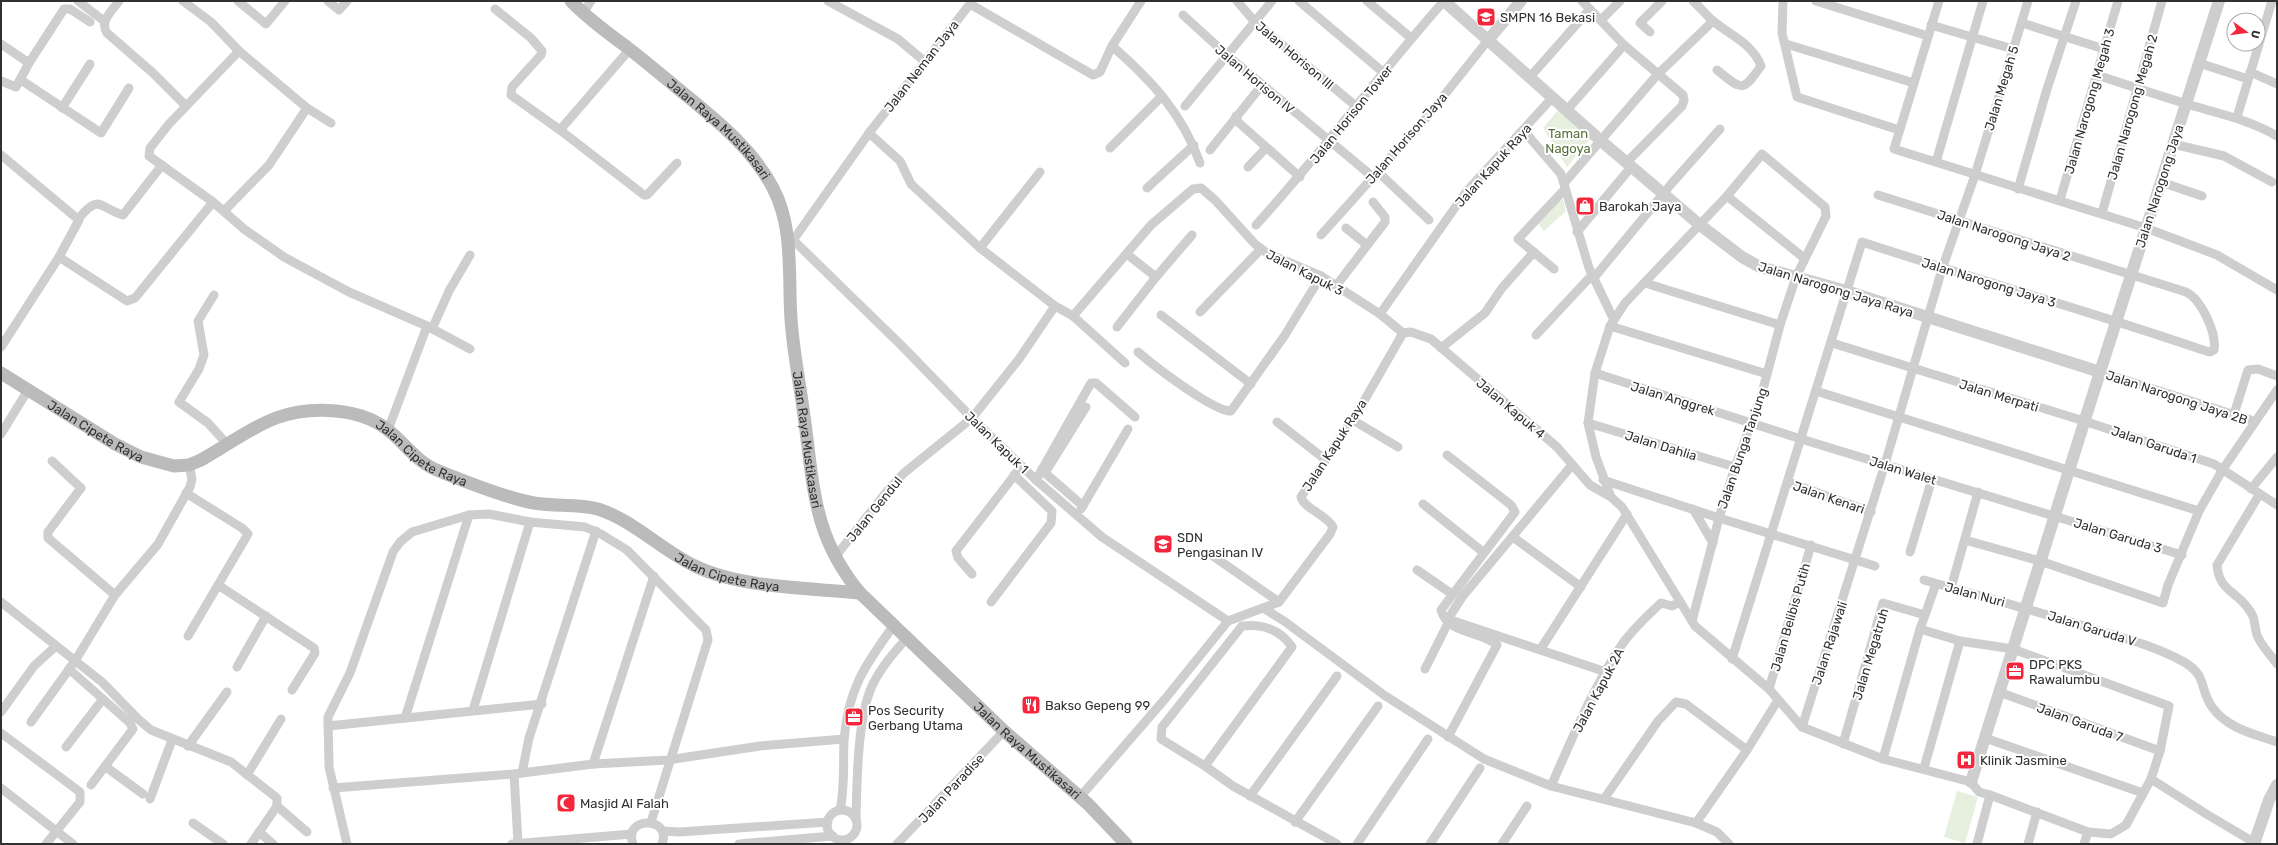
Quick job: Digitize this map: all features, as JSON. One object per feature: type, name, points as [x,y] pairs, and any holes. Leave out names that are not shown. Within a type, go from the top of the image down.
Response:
[{"type":"main road","name":"Jalan Raya Mustikasari","points":[[571,1],[583,14],[630,49],[720,123],[744,148],[773,188],[791,237],[791,320],[813,487],[825,536],[835,557],[860,593],[1004,731],[1080,797],[1126,844]]},
{"type":"main road","name":"Jalan Cipete Raya","points":[[1,373],[115,444],[141,457],[174,466],[189,465],[267,420],[288,414],[318,410],[352,413],[376,422],[388,430],[416,457],[439,471],[519,500],[598,509],[615,516],[674,554],[710,573],[746,581],[860,593]]},
{"type":"street","points":[[78,1],[104,21]]},
{"type":"street","points":[[119,1],[104,21],[104,28],[108,35],[153,73],[186,106]]},
{"type":"street","points":[[183,1],[211,22],[239,51],[307,108],[331,123]]},
{"type":"street","points":[[238,1],[266,24],[285,1]]},
{"type":"street","points":[[328,1],[339,10],[347,1]]},
{"type":"street","points":[[583,14],[591,1]]},
{"type":"street","points":[[828,1],[898,39],[924,61]]},
{"type":"street","name":"Jalan Neman Jaya","points":[[791,237],[968,2],[1093,75],[1100,72],[1112,46],[1141,1]]},
{"type":"street","name":"Jalan Horison III","points":[[1237,1],[1255,22],[1357,107]]},
{"type":"street","points":[[1185,106],[1228,56],[1272,1]]},
{"type":"street","points":[[1299,1],[1384,73]]},
{"type":"street","points":[[1367,1],[1411,38]]},
{"type":"street","name":"Jalan Horison Tower","points":[[1256,225],[1300,176],[1411,38],[1444,1]]},
{"type":"street","name":"Jalan Narogong Jaya Raya","points":[[1444,1],[1489,39],[1552,98],[1600,140],[1700,225],[1742,257],[1760,267],[1846,291],[2100,372]]},
{"type":"street","points":[[1489,39],[1521,1]]},
{"type":"street","points":[[1577,232],[1630,164],[1682,106],[1684,100],[1683,94],[1657,75],[1624,45],[1582,1]]},
{"type":"street","points":[[1601,20],[1620,1]]},
{"type":"street","points":[[1650,32],[1640,23],[1662,1]]},
{"type":"street","points":[[1693,1],[1713,21],[1748,46],[1758,58],[1761,66],[1748,84],[1741,86],[1736,85],[1717,70]]},
{"type":"street","points":[[1783,1],[1782,32],[1797,97],[1899,130]]},
{"type":"street","points":[[1816,1],[1928,36]]},
{"type":"street","points":[[1939,1],[1894,149],[2146,228],[2217,255],[2277,290]]},
{"type":"street","points":[[1936,162],[1983,1]]},
{"type":"street","name":"Jalan Megah 5","points":[[1913,369],[1957,220],[1975,175],[2028,1]]},
{"type":"street","points":[[2018,189],[2047,89],[2076,1]]},
{"type":"street","name":"Jalan Narogong Megah 3","points":[[2060,200],[2118,1]]},
{"type":"street","name":"Jalan Narogong Megah 2","points":[[2102,213],[2136,88],[2162,1]]},
{"type":"street","name":"Jalan Narogong Jaya","points":[[1971,782],[2084,420],[2219,1]]},
{"type":"street","points":[[2237,117],[2272,1]]},
{"type":"street","points":[[1,81],[14,88],[21,80],[29,63],[64,10],[70,9],[90,22]]},
{"type":"street","points":[[495,9],[541,47],[542,51],[541,55],[512,87],[511,95],[560,130],[644,195],[647,195],[677,162]]},
{"type":"street","points":[[1530,77],[1590,9]]},
{"type":"street","name":"Jalan Horison IV","points":[[1183,15],[1228,56],[1328,141],[1376,175],[1429,220]]},
{"type":"street","points":[[1554,270],[1518,239],[1565,185],[1600,140],[1657,75],[1713,21]]},
{"type":"street","points":[[2022,23],[2104,49]]},
{"type":"street","points":[[1931,25],[2013,49]]},
{"type":"street","name":"Jalan Horison Jaya","points":[[1321,235],[1426,118],[1489,39]]},
{"type":"street","points":[[1,44],[29,63]]},
{"type":"street","points":[[1786,44],[1914,83]]},
{"type":"street","points":[[1567,110],[1624,45]]},
{"type":"street","points":[[1112,46],[1145,75],[1177,115],[1194,145],[1200,163]]},
{"type":"street","points":[[560,130],[630,49]]},
{"type":"street","points":[[239,51],[186,106],[150,148],[150,156],[213,202],[244,229],[284,256],[349,292],[430,328],[470,349]]},
{"type":"street","points":[[2199,63],[2249,75],[2277,84]]},
{"type":"street","points":[[62,108],[90,64]]},
{"type":"street","points":[[2097,75],[2136,88],[2237,117],[2261,127],[2277,136]]},
{"type":"street","points":[[21,80],[97,132],[102,133],[129,88]]},
{"type":"street","points":[[1210,150],[1262,85]]},
{"type":"street","points":[[1110,148],[1162,96]]},
{"type":"street","name":"Jalan Kapuk Raya","points":[[1380,314],[1466,192],[1524,131],[1552,98]]},
{"type":"street","points":[[224,211],[273,159],[307,108]]},
{"type":"street","points":[[1236,116],[1238,122],[1266,148],[1300,176]]},
{"type":"street","points":[[1536,336],[1592,277],[1720,129]]},
{"type":"street","points":[[1524,131],[1562,174],[1577,232],[1592,277],[1612,323],[1767,374]]},
{"type":"street","points":[[869,133],[900,161],[911,184],[980,248],[1055,306],[1073,316],[1126,363]]},
{"type":"street","points":[[2173,144],[2224,156],[2272,182]]},
{"type":"street","points":[[1147,188],[1194,145]]},
{"type":"street","points":[[1248,167],[1266,148]]},
{"type":"street","name":"Jalan Bunga Tanjung","points":[[1692,621],[1719,518],[1767,374],[1780,325],[1804,258],[1826,216],[1825,207],[1762,154],[1727,196]]},
{"type":"street","points":[[1,155],[79,218]]},
{"type":"street","points":[[1,347],[59,257],[78,224],[79,218],[90,206],[99,203],[123,215],[162,165]]},
{"type":"street","points":[[980,248],[1040,172]]},
{"type":"street","points":[[2161,182],[2202,196]]},
{"type":"street","name":"Jalan Kapuk 3","points":[[1128,255],[1152,226],[1168,211],[1193,189],[1201,188],[1215,200],[1261,249],[1279,259],[1321,276],[1380,314]]},
{"type":"street","name":"Jalan Narogong Jaya 2","points":[[1878,195],[2186,292]]},
{"type":"street","points":[[1804,258],[1727,196],[1626,303],[1612,323],[1596,373],[1588,423],[1603,480],[1611,497],[1627,514],[1692,621],[1707,638],[1769,689],[1802,727],[1883,759],[1924,768],[1971,782],[1979,792],[2037,812],[2088,832],[2111,834],[2126,825],[2151,779],[2160,751],[2169,706],[2013,649],[1960,641],[1920,629]]},
{"type":"street","points":[[59,257],[127,301],[131,300],[135,298],[213,202]]},
{"type":"street","points":[[1336,286],[1386,219],[1373,202]]},
{"type":"street","points":[[1346,228],[1367,245]]},
{"type":"street","points":[[1117,328],[1156,277],[1192,235]]},
{"type":"street","name":"Jalan Kapuk 1","points":[[791,237],[902,345],[972,418],[1036,480],[1102,538],[1228,621]]},
{"type":"street","name":"Jalan Narogong Jaya 3","points":[[1846,291],[1862,242],[1942,269],[2116,320],[2210,352],[2214,350],[2214,331],[2193,295],[2186,292]]},
{"type":"street","points":[[1200,312],[1261,249]]},
{"type":"street","points":[[1441,348],[1485,313],[1502,288],[1534,252]]},
{"type":"street","points":[[388,430],[430,328],[470,255]]},
{"type":"street","points":[[1073,316],[1128,255],[1156,277]]},
{"type":"street","points":[[1138,352],[1153,365],[1212,404],[1224,411],[1231,411],[1252,384],[1285,335],[1321,276]]},
{"type":"street","points":[[1645,283],[1780,325]]},
{"type":"street","points":[[1732,659],[1832,343],[1846,291]]},
{"type":"street","points":[[214,295],[198,321],[204,355],[199,369],[179,402],[208,423],[227,444]]},
{"type":"street","name":"Jalan Gendul","points":[[835,557],[888,490],[904,473],[972,418],[1019,359],[1055,306]]},
{"type":"street","points":[[1380,314],[1403,333]]},
{"type":"street","points":[[1161,315],[1252,384]]},
{"type":"street","name":"Jalan Kapuk 4","points":[[1403,333],[1411,332],[1431,339],[1557,447],[1590,485],[1611,497]]},
{"type":"street","name":"Jalan Kapuk Raya","points":[[1279,602],[1330,534],[1333,527],[1330,520],[1305,503],[1301,497],[1364,401],[1403,333]]},
{"type":"street","name":"Jalan Merpati","points":[[1832,343],[2084,420]]},
{"type":"street","name":"Jalan Rajawali","points":[[1802,727],[1871,512],[1913,369]]},
{"type":"street","points":[[2234,414],[2248,370],[2258,369],[2277,376]]},
{"type":"street","name":"Jalan Narogong Jaya 2B","points":[[2100,372],[2254,421]]},
{"type":"street","name":"Jalan Anggrek","points":[[1596,373],[1751,422]]},
{"type":"street","points":[[1036,480],[1090,383],[1096,383],[1135,417]]},
{"type":"street","points":[[1,434],[28,390]]},
{"type":"street","points":[[1816,391],[2069,469],[2199,511]]},
{"type":"street","points":[[1965,540],[2040,561],[2163,603],[2168,585],[2182,555],[2199,511],[2223,468],[2254,421],[2276,394]]},
{"type":"street","points":[[1083,506],[1045,473],[1086,407]]},
{"type":"street","points":[[1351,419],[1398,447]]},
{"type":"street","name":"Jalan Garuda 1","points":[[2084,420],[2223,468],[2251,489],[2277,505]]},
{"type":"street","points":[[1277,422],[1326,460]]},
{"type":"street","name":"Jalan Walet","points":[[1751,422],[1801,439],[2055,515]]},
{"type":"street","name":"Jalan Dahlia","points":[[1588,423],[1735,468]]},
{"type":"street","points":[[1077,516],[1128,429]]},
{"type":"street","points":[[1447,455],[1514,507],[1514,515],[1484,552],[1441,610],[1442,616],[1448,623],[1497,645],[1448,737]]},
{"type":"street","points":[[2251,489],[2277,458]]},
{"type":"street","points":[[52,461],[81,488],[48,532],[47,536],[115,595]]},
{"type":"street","points":[[31,722],[75,661],[115,595],[158,544],[192,479],[189,465]]},
{"type":"street","points":[[1572,465],[1462,597],[1448,619],[1606,672]]},
{"type":"street","points":[[972,574],[958,558],[956,552],[1022,466]]},
{"type":"street","points":[[991,602],[1051,523],[1053,517],[1052,511],[1014,475]]},
{"type":"street","points":[[1910,552],[1932,479]]},
{"type":"street","points":[[1603,480],[1719,518],[1876,566]]},
{"type":"street","name":"Jalan Kenari","points":[[1788,482],[1871,512]]},
{"type":"street","points":[[1951,588],[1978,492]]},
{"type":"street","points":[[186,493],[242,528],[248,534],[188,636]]},
{"type":"street","points":[[2259,494],[2217,565],[2218,574],[2222,584],[2246,606],[2256,619],[2257,635],[2277,664]]},
{"type":"street","points":[[1423,504],[1484,552]]},
{"type":"street","points":[[1692,509],[1713,543]]},
{"type":"street","points":[[347,844],[329,767],[329,712],[350,673],[393,552],[400,542],[412,532],[469,515],[489,514],[530,522],[568,524],[585,527],[596,531],[627,550],[706,630],[708,635],[668,760],[651,822]]},
{"type":"street","points":[[1540,650],[1627,514]]},
{"type":"street","points":[[404,718],[469,515]]},
{"type":"street","name":"Jalan Garuda 3","points":[[2055,515],[2182,555]]},
{"type":"street","points":[[473,710],[530,522]]},
{"type":"street","points":[[596,531],[542,704],[529,738],[518,774],[515,844],[632,839],[639,824],[651,822],[656,824],[662,831],[662,844]]},
{"type":"street","points":[[1513,537],[1581,588]]},
{"type":"street","name":"Jalan Belibis Putih","points":[[1769,689],[1811,545]]},
{"type":"street","points":[[1213,556],[1279,602]]},
{"type":"street","points":[[1417,570],[1452,594]]},
{"type":"street","points":[[593,764],[654,576]]},
{"type":"street","name":"Jalan Nuri","points":[[1924,580],[2026,608]]},
{"type":"street","points":[[1883,759],[1920,629],[1936,584]]},
{"type":"street","points":[[218,585],[305,640],[315,649],[315,653],[292,690]]},
{"type":"street","points":[[1,602],[102,682],[144,725],[172,740],[231,762],[277,798],[277,806],[251,844]]},
{"type":"street","points":[[1080,797],[1170,693],[1228,621],[1279,602]]},
{"type":"street","name":"Jalan Kapuk 2A","points":[[1551,786],[1577,727],[1606,672],[1624,642],[1661,602],[1672,606],[1680,602]]},
{"type":"street","name":"Jalan Megatruh","points":[[1843,744],[1883,603],[1925,615]]},
{"type":"street","points":[[1263,608],[1296,630],[1384,695],[1484,759],[1551,786],[1696,823],[1717,832],[1729,844]]},
{"type":"street","name":"Jalan Garuda V","points":[[2026,608],[2159,649],[2191,666],[2197,672],[2211,706],[2224,721],[2245,732],[2277,742]]},
{"type":"street","points":[[237,667],[266,616]]},
{"type":"street","points":[[1425,669],[1448,623]]},
{"type":"street","points":[[840,810],[844,739],[851,694],[860,675],[894,625]]},
{"type":"street","points":[[1205,766],[1292,647],[1287,639],[1272,628],[1253,625],[1242,626],[1162,727],[1161,739],[1250,796],[1337,844]]},
{"type":"street","points":[[854,844],[855,832],[858,825],[856,819],[865,709],[873,683],[891,656],[907,638]]},
{"type":"street","points":[[1924,768],[1960,641]]},
{"type":"street","points":[[1,712],[34,666],[56,646]]},
{"type":"street","points":[[878,647],[891,656]]},
{"type":"street","points":[[69,669],[130,723],[133,730],[91,785]]},
{"type":"street","points":[[1250,796],[1337,676]]},
{"type":"street","points":[[188,746],[228,692]]},
{"type":"street","name":"Jalan Garuda 7","points":[[1999,692],[2160,751]]},
{"type":"street","points":[[66,747],[103,699]]},
{"type":"street","points":[[1696,823],[1747,750],[1778,700]]},
{"type":"street","points":[[1604,800],[1658,720],[1676,702],[1686,704],[1747,750]]},
{"type":"street","points":[[328,726],[542,704]]},
{"type":"street","points":[[1295,822],[1378,706]]},
{"type":"street","points":[[848,708],[865,709]]},
{"type":"street","points":[[246,775],[281,719]]},
{"type":"street","name":"Jalan Paradise","points":[[897,844],[1004,731]]},
{"type":"street","points":[[1,733],[80,792],[80,802],[46,844]]},
{"type":"street","points":[[1985,738],[2143,793]]},
{"type":"street","points":[[333,788],[518,774],[593,764],[668,760],[760,746],[844,739]]},
{"type":"street","points":[[1356,844],[1428,739]]},
{"type":"street","points":[[106,767],[146,796],[172,740]]},
{"type":"street","points":[[1430,844],[1480,768]]},
{"type":"street","points":[[2151,779],[2255,844],[2268,800],[2276,790]]},
{"type":"street","points":[[1,788],[57,830],[73,844]]},
{"type":"street","points":[[1977,844],[1990,795]]},
{"type":"street","points":[[277,806],[307,832]]},
{"type":"street","points":[[1502,844],[1527,806]]},
{"type":"street","points":[[855,832],[848,839],[842,840],[833,836],[828,830],[828,822],[832,814],[840,810],[848,811],[856,819]]},
{"type":"street","points":[[2028,844],[2037,812]]},
{"type":"street","points":[[662,831],[679,832],[828,822]]},
{"type":"street","points":[[193,823],[223,844]]},
{"type":"street","points":[[259,832],[274,844]]},
{"type":"street","points":[[2084,844],[2088,832]]},
{"type":"street","points":[[740,844],[833,836]]},
{"type":"green space","name":"Taman Nagoya","points":[[1558,110],[1590,139],[1567,167],[1543,128]]},
{"type":"green space","points":[[1562,196],[1566,211],[1544,231],[1537,222]]},
{"type":"green space","points":[[1957,791],[1978,797],[1965,843],[1944,837]]},
{"type":"place","name":"SMPN 16 Bekasi","points":[[1486,17]]},
{"type":"place","name":"Barokah Jaya","points":[[1585,206]]},
{"type":"place","name":"SDN Pengasinan IV","points":[[1163,544]]},
{"type":"place","name":"DPC PKS Rawalumbu","points":[[2015,671]]},
{"type":"place","name":"Bakso Gepeng 99","points":[[1031,705]]},
{"type":"place","name":"Pos Security Gerbang Utama","points":[[854,717]]},
{"type":"place","name":"Klinik Jasmine","points":[[1966,760]]},
{"type":"place","name":"Masjid Al Falah","points":[[566,803]]}]
